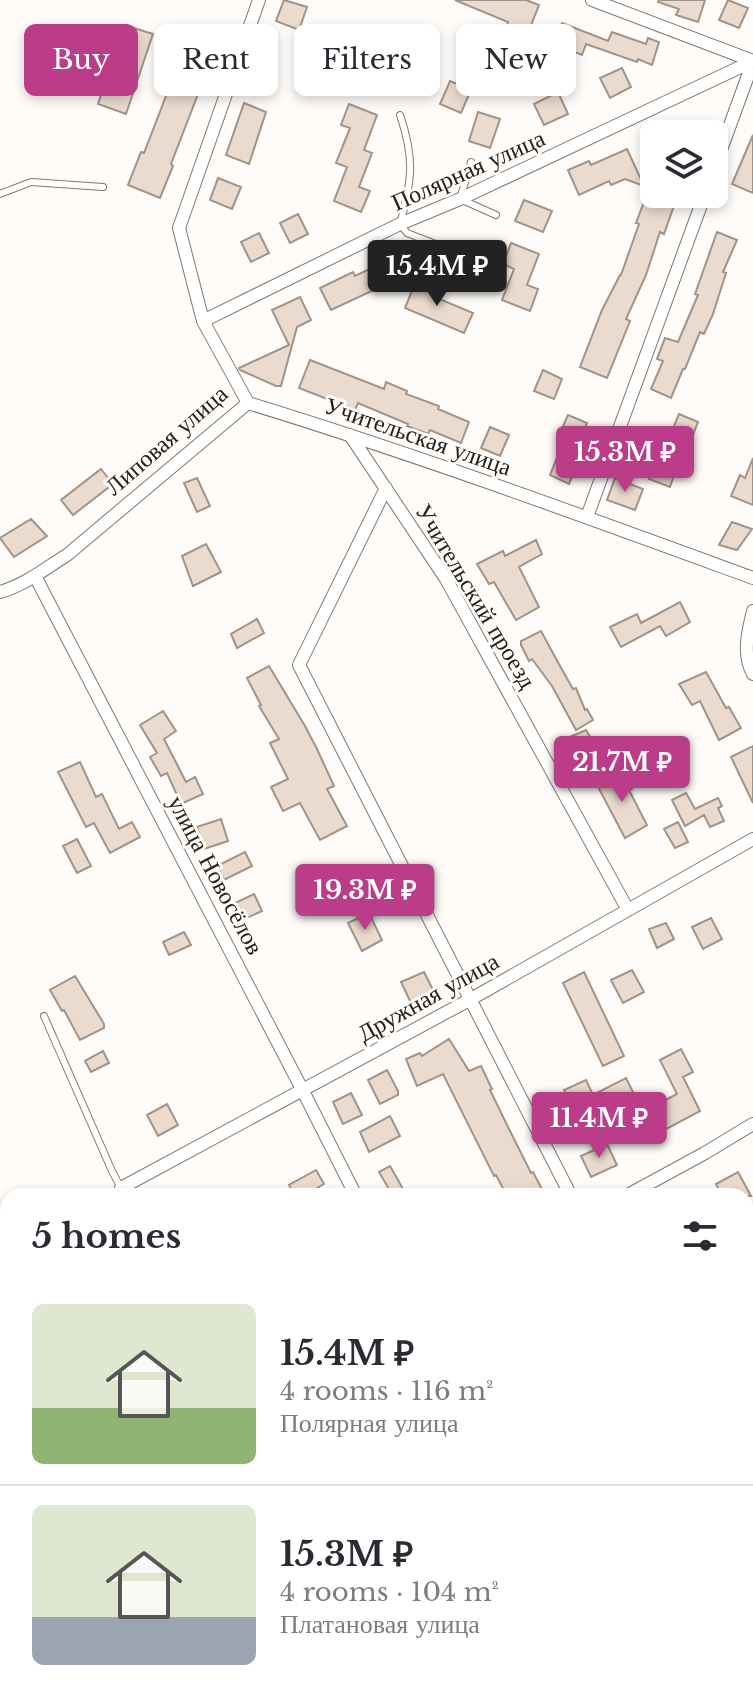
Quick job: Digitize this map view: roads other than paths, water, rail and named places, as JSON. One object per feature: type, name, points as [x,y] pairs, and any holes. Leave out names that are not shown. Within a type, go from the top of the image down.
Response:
[{"type":"street","name":"Липовая улица","points":[[0,592],[35,576],[67,555],[248,403],[203,321],[179,228],[259,0]]},
{"type":"street","points":[[592,0],[753,61],[728,130]]},
{"type":"street","name":"Полярная улица","points":[[203,321],[400,224],[460,199],[753,61]]},
{"type":"street","points":[[587,517],[700,208]]},
{"type":"street","name":"Учительская улица","points":[[248,403],[587,517],[753,578]]},
{"type":"street","name":"Учительский проезд","points":[[350,435],[446,579],[628,910]]},
{"type":"street","points":[[386,488],[299,665],[567,1188]]},
{"type":"street","name":"улица Новосёлов","points":[[35,576],[352,1188]]},
{"type":"street","points":[[753,611],[747,644],[753,674]]},
{"type":"street","name":"Дружная улица","points":[[130,1188],[753,839]]},
{"type":"street","points":[[641,1188],[753,1124]]},
{"type":"lane","points":[[400,115],[412,157],[409,190],[400,224],[407,233],[482,262]]},
{"type":"lane","points":[[471,162],[460,199],[496,215]]},
{"type":"lane","points":[[0,194],[31,182],[103,187]]},
{"type":"lane","points":[[44,1016],[121,1188]]}]
